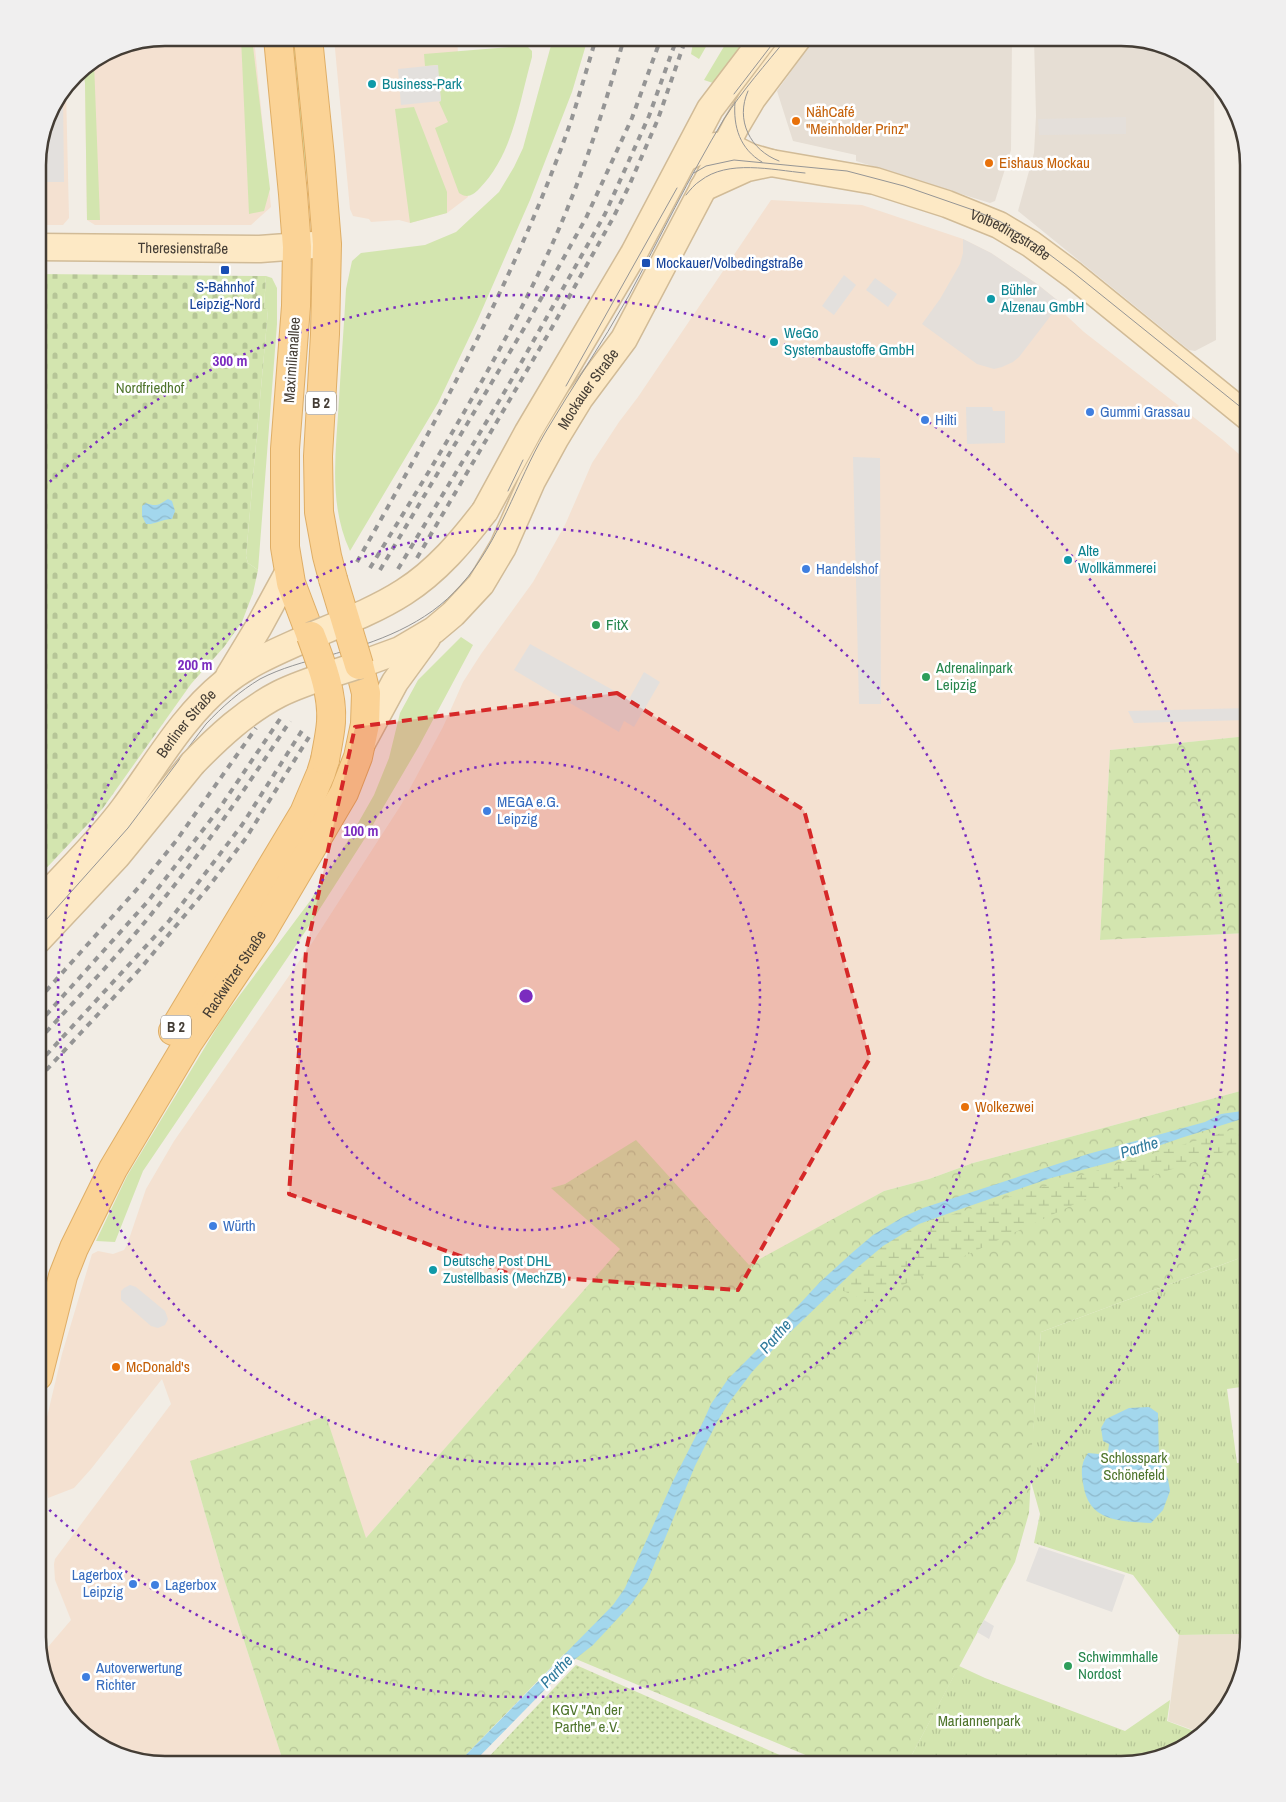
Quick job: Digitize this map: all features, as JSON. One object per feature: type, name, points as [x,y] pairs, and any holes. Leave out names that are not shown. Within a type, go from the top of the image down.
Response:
[{"type":"main road","name":"Maximilianallee","points":[[279,47],[297,247],[296,306],[285,458],[285,547],[288,573],[324,677]]},
{"type":"main road","name":"Maximilianallee","points":[[309,47],[327,244],[318,480],[319,512],[327,556],[346,621]]},
{"type":"main road","name":"Mockauer Straße","points":[[383,604],[421,580],[442,562],[460,543],[485,511],[528,432],[634,253],[710,110],[757,47]]},
{"type":"main road","name":"Mockauer Straße","points":[[324,677],[400,650],[434,630],[453,614],[481,584],[493,566],[514,524],[532,481],[555,439],[580,398],[624,339],[752,99],[791,47]]},
{"type":"main road","points":[[685,158],[708,147],[726,145],[725,88]]},
{"type":"main road","name":"Volbedingstraße","points":[[726,145],[750,157],[771,164],[875,181],[947,204],[999,225],[1031,244],[1073,275],[1240,411]]},
{"type":"main road","points":[[703,188],[747,168],[771,164]]},
{"type":"main road","name":"Theresienstraße","points":[[47,247],[260,249],[327,244]]},
{"type":"main road","points":[[226,681],[288,573]]},
{"type":"main road","name":"Berliner Straße","points":[[47,895],[124,808],[196,709],[226,681],[266,657],[383,604]]},
{"type":"main road","name":"Rackwitzer Straße","points":[[46,1343],[63,1276],[84,1225],[113,1169],[188,1043],[261,934],[344,793],[360,751],[367,708],[364,680],[346,621]]},
{"type":"main road","points":[[360,751],[395,682],[434,630]]},
{"type":"main road","name":"Berliner Straße","points":[[46,931],[117,856],[192,764],[211,744],[247,714],[280,694],[324,677]]},
{"type":"main road","name":"Rackwitzer Straße","points":[[46,1273],[56,1242],[101,1152],[304,813],[325,760],[331,722],[330,698],[324,677]]},
{"type":"highlighted area","points":[[617,693],[804,810],[870,1058],[738,1290],[513,1275],[289,1194],[306,951],[355,727]]},
{"type":"shaded area","points":[[158,47],[255,47],[271,207],[251,225],[95,225],[87,220],[84,78],[99,66],[120,55],[142,49]]},
{"type":"shaded area","points":[[335,47],[458,47],[468,197],[447,213],[410,223],[399,220],[371,222],[369,219],[353,216],[350,209]]},
{"type":"shaded area","points":[[809,47],[1012,47],[1011,150],[995,201],[990,203],[856,161],[856,155],[793,141],[777,91]]},
{"type":"shaded area","points":[[1034,47],[1128,47],[1144,49],[1159,53],[1187,66],[1205,81],[1214,92],[1216,340],[1195,351],[1189,350],[1018,211],[1034,153],[1036,116]]},
{"type":"shaded area","points":[[438,65],[441,101],[401,105],[398,69]]},
{"type":"shaded area","points":[[66,100],[69,218],[63,225],[47,225],[47,150],[55,120]]},
{"type":"shaded area","points":[[63,104],[64,182],[47,182],[47,150],[50,135]]},
{"type":"shaded area","points":[[1126,117],[1126,134],[1039,135],[1038,119]]},
{"type":"shaded area","points":[[771,200],[862,205],[963,239],[991,253],[1057,300],[1056,306],[1084,332],[1240,455],[1240,737],[1110,750],[1100,940],[1240,933],[1240,1091],[973,1163],[929,1179],[884,1191],[749,1266],[636,1141],[565,1184],[552,1188],[621,1249],[366,1538],[190,1461],[223,1576],[281,1755],[158,1755],[127,1749],[99,1736],[81,1721],[71,1709],[55,1682],[47,1652],[47,1648],[71,1620],[55,1580],[55,1559],[171,1404],[162,1379],[74,1488],[48,1498],[46,1483],[46,1420],[62,1354],[92,1254],[98,1251],[113,1254],[124,1250],[146,1189],[174,1141],[314,940],[401,805],[443,727],[463,682],[533,582],[565,525],[592,463]]},
{"type":"shaded area","points":[[963,239],[991,253],[1057,300],[1056,306],[1049,318],[1019,357],[1002,367],[994,369],[977,364],[922,324],[940,299],[960,264],[963,253]]},
{"type":"shaded area","points":[[844,275],[856,285],[834,315],[822,306]]},
{"type":"shaded area","points":[[875,278],[897,294],[888,307],[866,290]]},
{"type":"shaded area","points":[[966,407],[992,407],[993,411],[1005,411],[1005,443],[967,444]]},
{"type":"shaded area","points":[[853,457],[880,458],[881,704],[859,704]]},
{"type":"shaded area","points":[[530,644],[629,699],[644,672],[660,682],[634,727],[624,721],[619,732],[514,670]]},
{"type":"shaded area","points":[[1240,708],[1240,720],[1134,723],[1128,711]]},
{"type":"shaded area","points":[[130,1285],[136,1287],[165,1311],[168,1319],[165,1325],[158,1328],[151,1326],[121,1300],[121,1291]]},
{"type":"shaded area","points":[[1039,1547],[1125,1575],[1112,1612],[1026,1581]]},
{"type":"shaded area","points":[[984,1620],[994,1626],[989,1639],[977,1632]]},
{"type":"shaded area","points":[[1240,1634],[1239,1652],[1231,1682],[1215,1709],[1194,1730],[1168,1721],[1179,1635]]},
{"type":"green space","points":[[241,47],[253,47],[270,189],[264,211],[249,214]]},
{"type":"green space","points":[[287,47],[300,47],[309,192]]},
{"type":"green space","points":[[511,47],[528,47],[532,51],[518,110],[507,144],[491,175],[470,196],[459,193],[435,128],[448,122],[439,102],[441,101],[437,65],[425,66],[424,54]]},
{"type":"green space","points":[[551,47],[585,47],[572,92],[530,200],[478,319],[438,403],[350,551],[339,515],[336,496],[335,458],[346,289],[352,261],[361,253],[425,245],[456,232],[499,192],[523,148]]},
{"type":"green space","points":[[692,47],[706,47],[699,59],[691,54]]},
{"type":"green space","points":[[724,47],[739,47],[713,83],[704,80]]},
{"type":"green space","points":[[94,70],[100,220],[87,220],[84,78]]},
{"type":"green space","points":[[414,107],[447,192],[447,213],[410,223],[395,109]]},
{"type":"green space","name":"Nordfriedhof","points":[[47,274],[266,276],[264,308],[268,310],[246,556],[248,563],[258,570],[253,593],[242,622],[224,647],[191,684],[103,808],[47,868]]},
{"type":"green space","points":[[266,276],[272,278],[277,288],[277,324],[258,570],[248,563],[246,556],[268,310],[264,309]]},
{"type":"green space","points":[[461,637],[473,645],[419,746],[367,835],[305,932],[143,1171],[115,1242],[96,1241],[127,1176],[222,1019],[310,901],[349,839],[374,795],[389,758],[400,713],[418,680]]},
{"type":"green space","points":[[1240,737],[1240,933],[1100,940],[1110,750]]},
{"type":"green space","points":[[1240,1091],[1240,1258],[1041,1332],[1036,1384],[1029,1513],[1015,1562],[911,1756],[807,1756],[564,1654],[465,1755],[281,1755],[223,1576],[190,1461],[326,1416],[366,1538],[620,1249],[551,1188],[565,1184],[636,1140],[749,1265],[884,1191],[929,1179],[973,1163]]},
{"type":"green space","points":[[1240,1127],[1240,1147],[1094,1195],[869,1301],[833,1287],[897,1231]]},
{"type":"green space","name":"Schlosspark Schönefeld","points":[[1240,1258],[1240,1387],[1227,1389],[1237,1463],[1240,1463],[1240,1634],[1179,1635],[1133,1575],[1034,1543],[1040,1514],[1030,1478],[1041,1332]]},
{"type":"green space","name":"KGV \"An der Parthe\" e.V.","points":[[576,1665],[781,1756],[490,1755]]},
{"type":"green space","name":"Mariannenpark","points":[[959,1666],[985,1678],[1125,1731],[1170,1700],[1167,1721],[1193,1731],[1166,1747],[1136,1755],[911,1756]]},
{"type":"water","points":[[168,499],[172,501],[175,511],[172,519],[146,524],[142,516],[142,506],[146,503],[157,505]]},
{"type":"water","name":"Parthe","points":[[1240,1111],[1240,1120],[1112,1162],[1051,1178],[919,1224],[883,1246],[858,1267],[780,1342],[752,1372],[728,1404],[695,1466],[647,1582],[632,1603],[593,1645],[574,1660],[480,1755],[466,1755],[613,1605],[625,1588],[673,1481],[711,1404],[728,1379],[820,1282],[873,1235],[903,1217],[923,1208],[1088,1154],[1205,1122],[1221,1114]]},
{"type":"water","points":[[1149,1407],[1158,1413],[1159,1460],[1168,1479],[1170,1491],[1163,1510],[1151,1523],[1117,1520],[1107,1517],[1091,1505],[1086,1496],[1082,1475],[1084,1460],[1088,1453],[1099,1454],[1108,1452],[1109,1444],[1103,1441],[1101,1428],[1106,1419],[1129,1408]]},
{"type":"tram line","points":[[734,94],[770,47]]},
{"type":"tram line","points":[[46,919],[128,828],[206,724],[238,694],[260,679],[276,672],[364,645],[400,630],[432,611],[461,585],[475,568],[497,531],[545,433],[618,314],[724,119],[746,88],[780,47]]},
{"type":"tram line","points":[[748,91],[743,113],[748,133],[760,150],[779,161]]},
{"type":"tram line","points":[[735,102],[735,120],[743,144],[754,157],[762,162]]},
{"type":"tram line","points":[[694,173],[706,166],[734,160],[847,171],[904,186],[976,211],[1001,222],[1033,242],[1240,407]]},
{"type":"tram line","points":[[686,195],[700,181],[711,174],[724,170],[765,168],[805,173]]},
{"type":"tram line","points":[[566,386],[677,188]]},
{"type":"tram line","points":[[508,491],[523,460]]},
{"type":"railway","points":[[357,562],[446,401],[501,291],[550,178],[571,121],[593,47]]},
{"type":"railway","points":[[370,568],[483,379],[544,262],[589,152],[621,47]]},
{"type":"railway","points":[[380,570],[529,320],[586,218],[632,118],[658,47]]},
{"type":"railway","points":[[398,569],[508,386],[605,214],[649,116],[674,47]]},
{"type":"railway","points":[[417,558],[550,331],[613,218],[658,119],[683,47]]},
{"type":"railway","points":[[46,1015],[149,900],[219,809],[280,719]]},
{"type":"railway","points":[[46,1032],[128,942],[175,885],[226,816],[290,721]]},
{"type":"railway","points":[[46,991],[138,888],[176,841],[256,728]]},
{"type":"railway","points":[[46,1055],[169,921],[242,825],[303,729]]},
{"type":"railway","points":[[46,1070],[140,969],[210,885],[246,838],[309,737]]},
{"type":"place","name":"Business-Park","points":[[372,84]]},
{"type":"place","name":"NähCafé \"Meinholder Prinz\"","points":[[796,121]]},
{"type":"place","name":"Eishaus Mockau","points":[[989,163]]},
{"type":"place","name":"Mockauer/Volbedingstraße","points":[[646,263]]},
{"type":"place","name":"S-Bahnhof Leipzig-Nord","points":[[225,270]]},
{"type":"place","name":"Bühler Alzenau GmbH","points":[[991,299]]},
{"type":"place","name":"WeGo Systembaustoffe GmbH","points":[[774,342]]},
{"type":"place","name":"Gummi Grassau","points":[[1090,412]]},
{"type":"place","name":"Hilti","points":[[925,420]]},
{"type":"place","name":"Alte Wollkämmerei","points":[[1068,560]]},
{"type":"place","name":"Handelshof","points":[[806,569]]},
{"type":"place","name":"FitX","points":[[596,625]]},
{"type":"place","name":"Adrenalinpark Leipzig","points":[[926,677]]},
{"type":"place","name":"MEGA e.G. Leipzig","points":[[487,811]]},
{"type":"place","name":"Wolkezwei","points":[[965,1107]]},
{"type":"place","name":"Würth","points":[[213,1226]]},
{"type":"place","name":"Deutsche Post DHL Zustellbasis (MechZB)","points":[[433,1270]]},
{"type":"place","name":"McDonald's","points":[[116,1367]]},
{"type":"place","name":"Lagerbox Leipzig","points":[[133,1584]]},
{"type":"place","name":"Lagerbox","points":[[155,1585]]},
{"type":"place","name":"Schwimmhalle Nordost","points":[[1068,1666]]},
{"type":"place","name":"Autoverwertung Richter","points":[[86,1677]]}]
